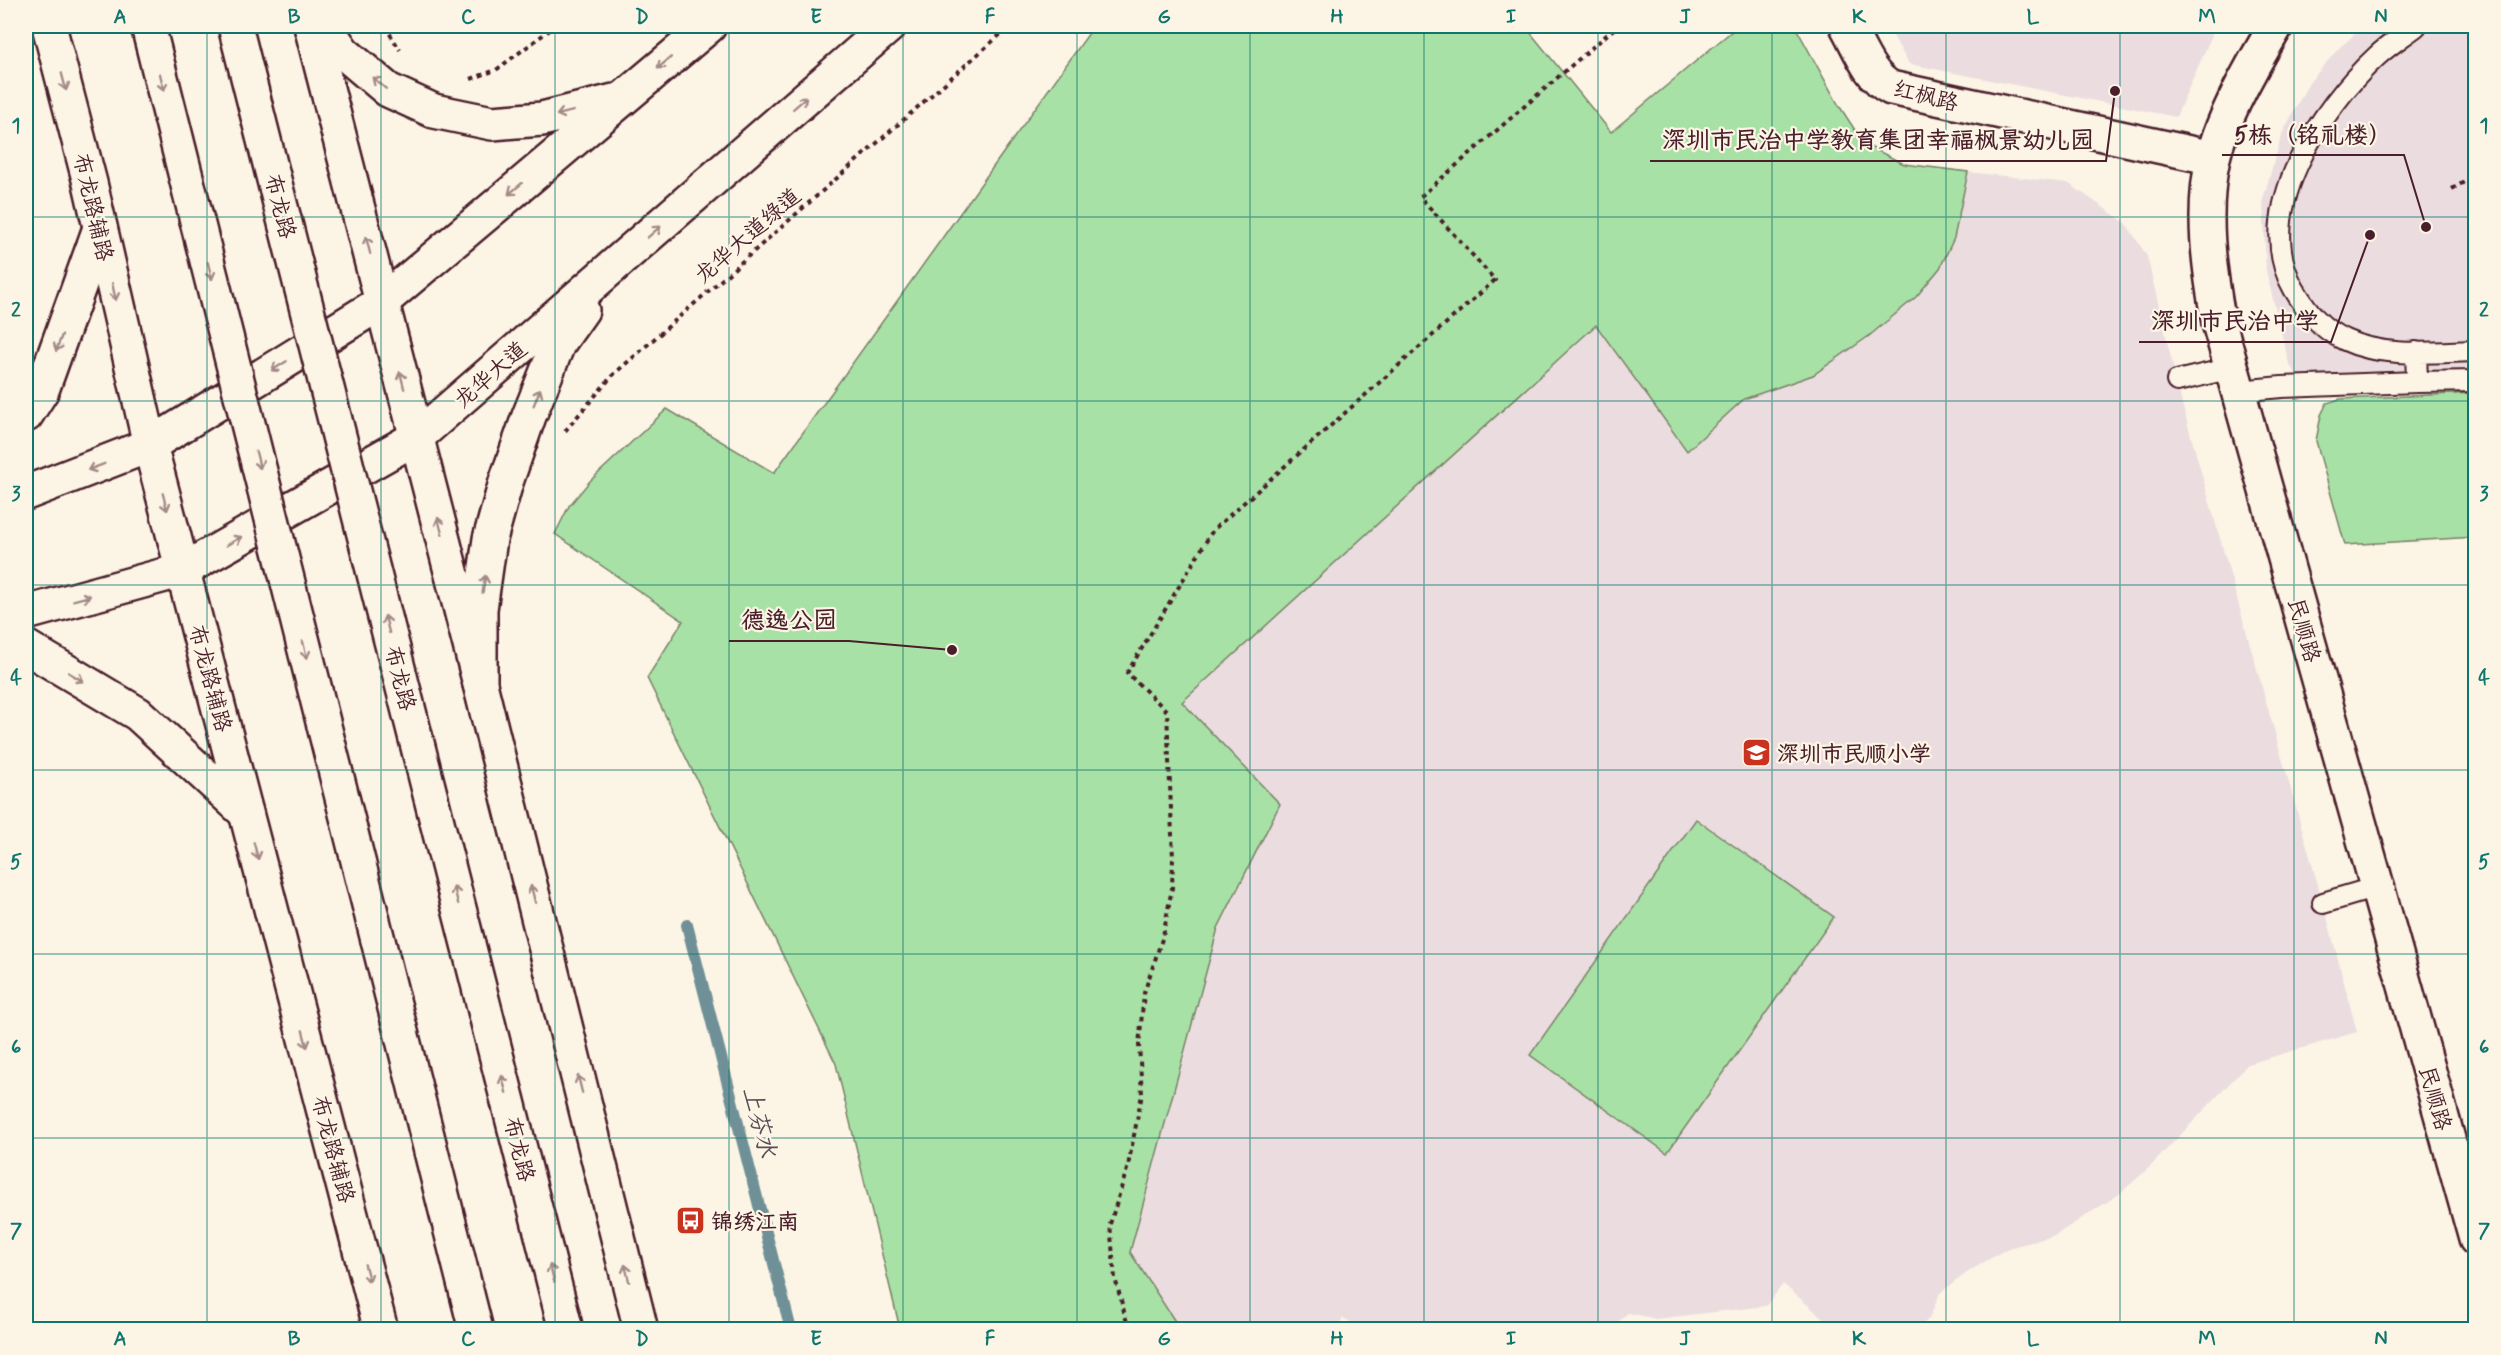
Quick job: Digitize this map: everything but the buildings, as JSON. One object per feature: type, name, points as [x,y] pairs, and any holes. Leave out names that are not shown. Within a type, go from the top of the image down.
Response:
[{"type":"main road","name":"布龙路辅路","points":[[49,26],[100,228],[150,445],[381,1329]]},
{"type":"main road","points":[[148,26],[476,1329]]},
{"type":"main road","name":"布龙路","points":[[235,26],[566,1329]]},
{"type":"main road","points":[[311,26],[480,684],[641,1329]]},
{"type":"main road","points":[[326,26],[343,52],[388,90],[434,111],[492,123],[542,119],[622,99]]},
{"type":"main road","points":[[26,493],[150,445],[382,302],[709,26]]},
{"type":"main road","name":"龙华大道","points":[[26,613],[183,570],[417,437],[889,26]]},
{"type":"main road","name":"红枫路","points":[[1847,26],[1875,76],[1882,84],[1891,88],[2213,158]]},
{"type":"main road","name":"民顺路","points":[[2276,26],[2228,117],[2213,158],[2207,204],[2210,273],[2219,323],[2475,1239]]},
{"type":"main road","points":[[26,415],[42,390],[100,228]]},
{"type":"main road","points":[[480,684],[480,609],[490,539],[506,482],[558,344],[610,270]]},
{"type":"main road","points":[[26,647],[138,714],[246,813]]},
{"type":"lane","points":[[2416,26],[2377,56],[2345,90],[2312,138],[2283,202],[2280,246],[2289,281],[2305,309],[2326,330],[2346,341],[2365,346],[2416,352],[2475,351]]},
{"type":"lane","points":[[2416,352],[2417,382]]},
{"type":"lane","points":[[2177,381],[2235,380],[2282,387],[2475,381]]},
{"type":"lane","points":[[2323,903],[2377,887]]},
{"type":"path","points":[[385,26],[402,53]]},
{"type":"path","points":[[463,79],[474,79],[496,70],[555,26]]},
{"type":"path","name":"龙华大道绿道","points":[[560,437],[612,376],[1010,26]]},
{"type":"path","points":[[1129,1329],[1115,1278],[1110,1224],[1128,1166],[1142,1094],[1139,1045],[1144,993],[1163,936],[1173,888],[1173,859],[1167,711],[1127,673],[1213,530],[1495,280],[1420,197],[1617,26]]},
{"type":"path","points":[[2463,26],[2475,46]]},
{"type":"path","points":[[2452,189],[2475,175]]},
{"type":"shaded area","points":[[1887,26],[2216,26],[2176,117],[1909,64]]},
{"type":"shaded area","points":[[2364,26],[2475,26],[2475,371],[2298,377],[2289,364],[2266,271],[2263,199],[2282,134],[2308,84],[2338,49]]},
{"type":"shaded area","name":"深圳市民顺小学","points":[[1968,172],[2068,183],[2126,223],[2147,256],[2182,404],[2327,917],[2357,1032],[2248,1064],[2149,1168],[2118,1195],[2054,1236],[2008,1248],[1971,1270],[1940,1293],[1929,1319],[1917,1329],[1836,1329],[1783,1284],[1766,1306],[1656,1319],[1628,1313],[1610,1329],[1365,1330],[1343,1318],[1338,1329],[1180,1329],[1129,1253],[1218,928],[1280,804],[1182,702],[1596,324],[1687,451],[1745,399],[1813,375],[1954,238]]},
{"type":"green space","points":[[1098,26],[1525,26],[1611,132],[1738,26],[1795,26],[1838,104],[1864,144],[1904,164],[1968,172],[1954,238],[1940,268],[1916,297],[1869,336],[1813,375],[1744,399],[1687,451],[1596,325],[1182,702],[1280,804],[1218,928],[1130,1252],[1180,1329],[900,1329],[836,1064],[647,678],[683,621],[555,534],[569,506],[590,481],[667,409],[774,473],[1089,33]]},
{"type":"green space","points":[[2475,393],[2475,537],[2345,545],[2316,441],[2321,415],[2327,403],[2340,399]]},
{"type":"green space","points":[[1696,819],[1834,917],[1667,1153],[1530,1055]]},
{"type":"waterway","name":"上芬水","points":[[687,925],[791,1330]]},
{"type":"place","name":"深圳市民治中学教育集团幸福枫景幼儿园","points":[[2115,91]]},
{"type":"place","name":"5栋（铭礼楼）","points":[[2426,227]]},
{"type":"place","name":"深圳市民治中学","points":[[2370,235]]},
{"type":"place","name":"德逸公园","points":[[952,650]]},
{"type":"place","name":"深圳市民顺小学","points":[[1756,753]]},
{"type":"place","name":"锦绣江南","points":[[690,1221]]}]
